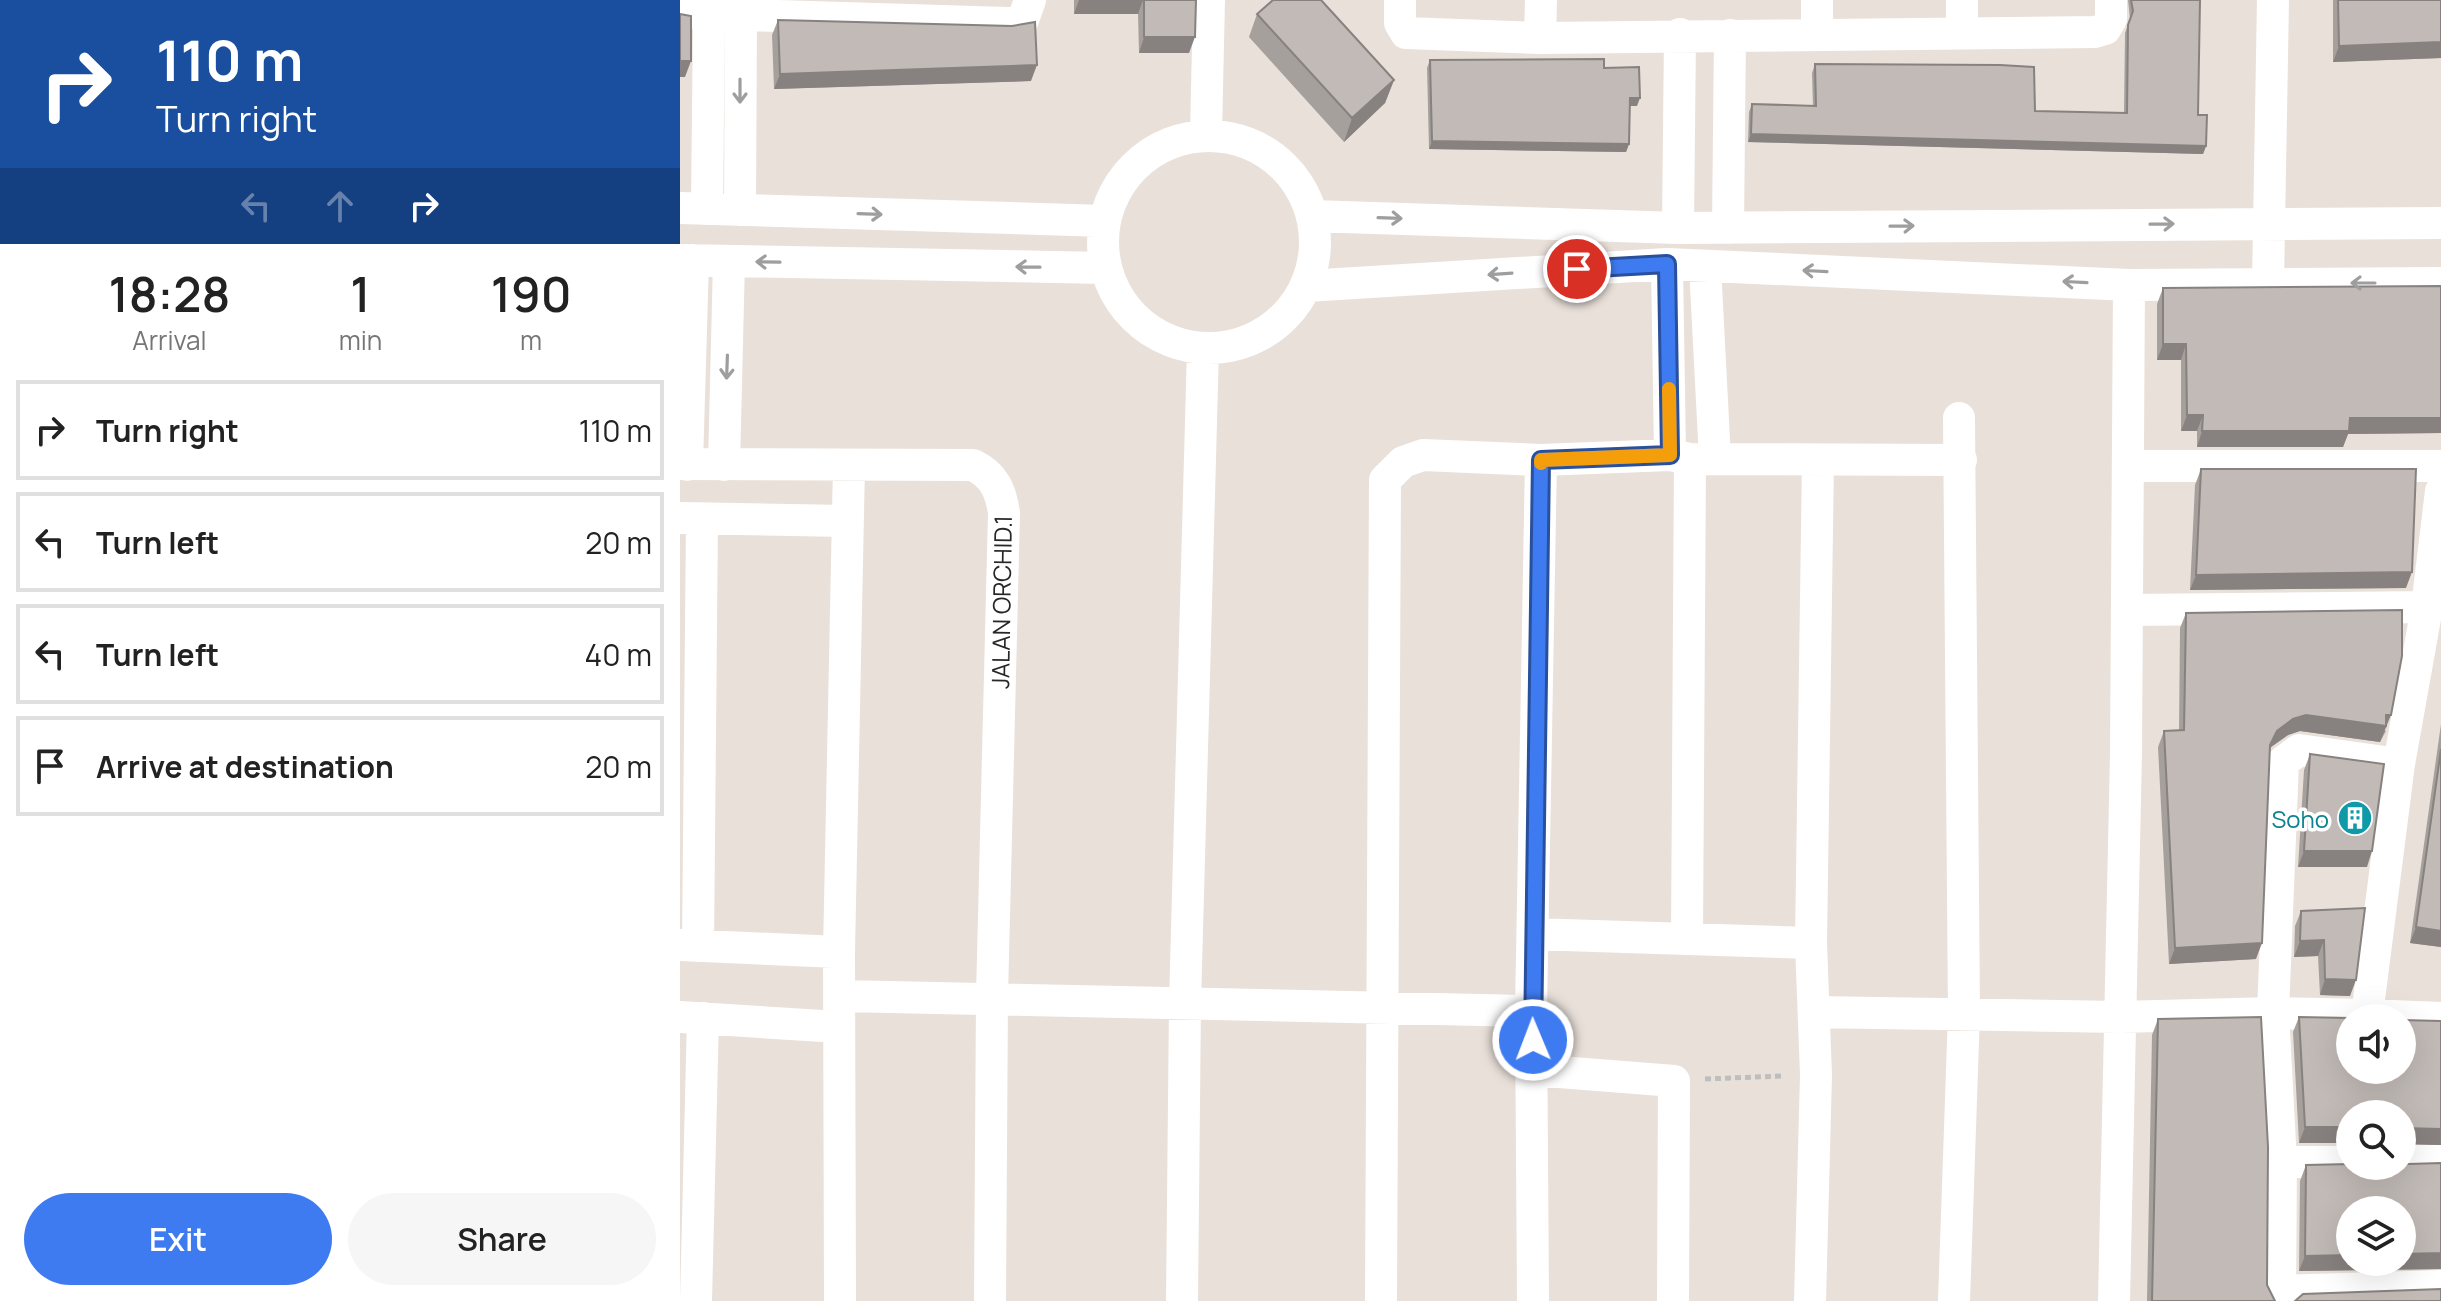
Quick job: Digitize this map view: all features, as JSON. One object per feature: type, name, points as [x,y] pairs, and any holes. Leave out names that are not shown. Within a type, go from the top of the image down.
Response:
[{"type":"street","points":[[1030,0],[1023,20],[1007,23],[882,9],[694,13],[693,209],[1105,221]]},
{"type":"street","points":[[1206,135],[1209,0]]},
{"type":"street","points":[[1400,0],[1400,23],[1406,33],[1540,38],[1680,34],[2095,32],[2105,29],[2111,19],[2111,0]]},
{"type":"street","points":[[1540,38],[1541,0]]},
{"type":"street","points":[[1817,0],[1817,34]]},
{"type":"street","points":[[1962,0],[1962,33]]},
{"type":"street","points":[[2268,284],[2273,0]]},
{"type":"street","points":[[740,210],[741,13]]},
{"type":"street","points":[[1678,228],[1680,34]]},
{"type":"street","points":[[1728,228],[1730,35]]},
{"type":"street","points":[[1206,135],[1230,137],[1273,157],[1303,193],[1312,216],[1313,263],[1306,286],[1293,308],[1275,327],[1240,343],[1203,349],[1160,337],[1141,324],[1120,299],[1106,268],[1105,221],[1124,177],[1141,160],[1161,147],[1206,135]]},
{"type":"street","points":[[1312,216],[1678,228],[2441,223]]},
{"type":"street","points":[[684,464],[687,260],[1106,268]]},
{"type":"street","points":[[724,465],[729,261]]},
{"type":"street","points":[[1306,286],[1667,264],[2129,285],[2441,283]]},
{"type":"street","points":[[1667,264],[1692,458]]},
{"type":"street","points":[[1687,938],[1692,458],[1705,266]]},
{"type":"street","points":[[2114,1301],[2127,610],[2129,285]]},
{"type":"street","points":[[1182,1301],[1185,1003],[1203,349]]},
{"type":"street","points":[[1954,1301],[1964,1013],[1959,418]]},
{"type":"street","points":[[1381,1301],[1385,1005],[1385,480],[1403,462],[1423,455],[1541,460],[1961,460]]},
{"type":"street","points":[[1533,1301],[1534,1070],[1531,1011],[1541,460]]},
{"type":"street","points":[[1810,1301],[1816,1075],[1811,943],[1818,460]]},
{"type":"street","name":"JALAN ORCHID.1","points":[[684,464],[973,465],[987,472],[1001,495],[1004,513],[992,997],[990,1301]]},
{"type":"street","points":[[840,1301],[839,952],[849,465]]},
{"type":"street","points":[[2129,466],[2441,466]]},
{"type":"street","points":[[2368,1004],[2399,764],[2427,607],[2441,491]]},
{"type":"street","points":[[839,952],[689,946],[691,519],[847,521]]},
{"type":"street","points":[[2127,610],[2427,607]]},
{"type":"street","points":[[2399,764],[2299,750],[2283,762],[2273,1013],[2281,1162],[2280,1296],[2441,1286]]},
{"type":"street","points":[[1533,934],[1811,943]]},
{"type":"street","points":[[696,1301],[692,1018],[840,1011],[992,997],[1531,1011]]},
{"type":"street","points":[[1814,1012],[2120,1017],[2336,1014]]},
{"type":"street","points":[[2416,1017],[2441,1018]]},
{"type":"street","points":[[1534,1070],[1674,1081],[1673,1301]]},
{"type":"street","points":[[2416,1161],[2441,1161]]},
{"type":"street","points":[[2281,1162],[2336,1162]]},
{"type":"path","points":[[1674,1081],[1816,1075]]},
{"type":"building","points":[[1144,0],[1196,0],[1195,37],[1144,37]]},
{"type":"building","points":[[1273,0],[1321,0],[1394,80],[1352,118],[1257,14]]},
{"type":"building","points":[[2131,0],[2200,0],[2198,115],[2207,115],[2206,146],[1751,134],[1752,104],[1816,106],[1815,64],[2034,67],[2035,111],[2127,113]]},
{"type":"building","points":[[2338,0],[2441,0],[2441,42],[2339,46]]},
{"type":"building","points":[[680,14],[691,16],[691,61],[680,61]]},
{"type":"building","points":[[778,20],[1012,26],[1035,22],[1037,65],[780,74]]},
{"type":"building","points":[[1604,59],[1604,68],[1639,67],[1640,98],[1630,98],[1629,144],[1432,141],[1430,60]]},
{"type":"building","points":[[2441,286],[2441,418],[2350,418],[2349,431],[2202,431],[2203,415],[2187,415],[2186,344],[2163,344],[2163,288]]},
{"type":"building","points":[[2201,469],[2416,469],[2412,572],[2196,575]]},
{"type":"building","points":[[2402,610],[2402,656],[2391,715],[2386,715],[2386,726],[2306,715],[2293,719],[2277,731],[2270,745],[2262,943],[2175,948],[2164,731],[2184,730],[2186,613]]},
{"type":"building","points":[[2441,749],[2441,931],[2416,927]]},
{"type":"building","name":"Soho","points":[[2310,754],[2384,764],[2372,851],[2304,851]]},
{"type":"building","points":[[2365,908],[2356,980],[2325,979],[2324,940],[2300,941],[2301,911]]},
{"type":"building","points":[[2261,1017],[2268,1147],[2267,1285],[2275,1301],[2152,1301],[2158,1019]]},
{"type":"building","points":[[2299,1017],[2336,1018],[2336,1084],[2416,1084],[2416,1020],[2441,1021],[2441,1129],[2416,1128],[2416,1100],[2336,1100],[2336,1127],[2305,1127]]},
{"type":"building","points":[[2441,1163],[2441,1253],[2416,1254],[2416,1196],[2336,1196],[2336,1255],[2305,1256],[2306,1165],[2336,1164],[2336,1180],[2416,1180],[2416,1164]]},
{"type":"building","points":[[2441,1289],[2441,1301],[2295,1301],[2303,1294]]},
{"type":"slow traffic","points":[[1541,463],[1541,460],[1670,455],[1669,389]]},
{"type":"place","name":"Soho","points":[[2355,818]]},
{"type":"route","points":[[1533,1040],[1541,460],[1670,455],[1667,264],[1577,269]]}]
